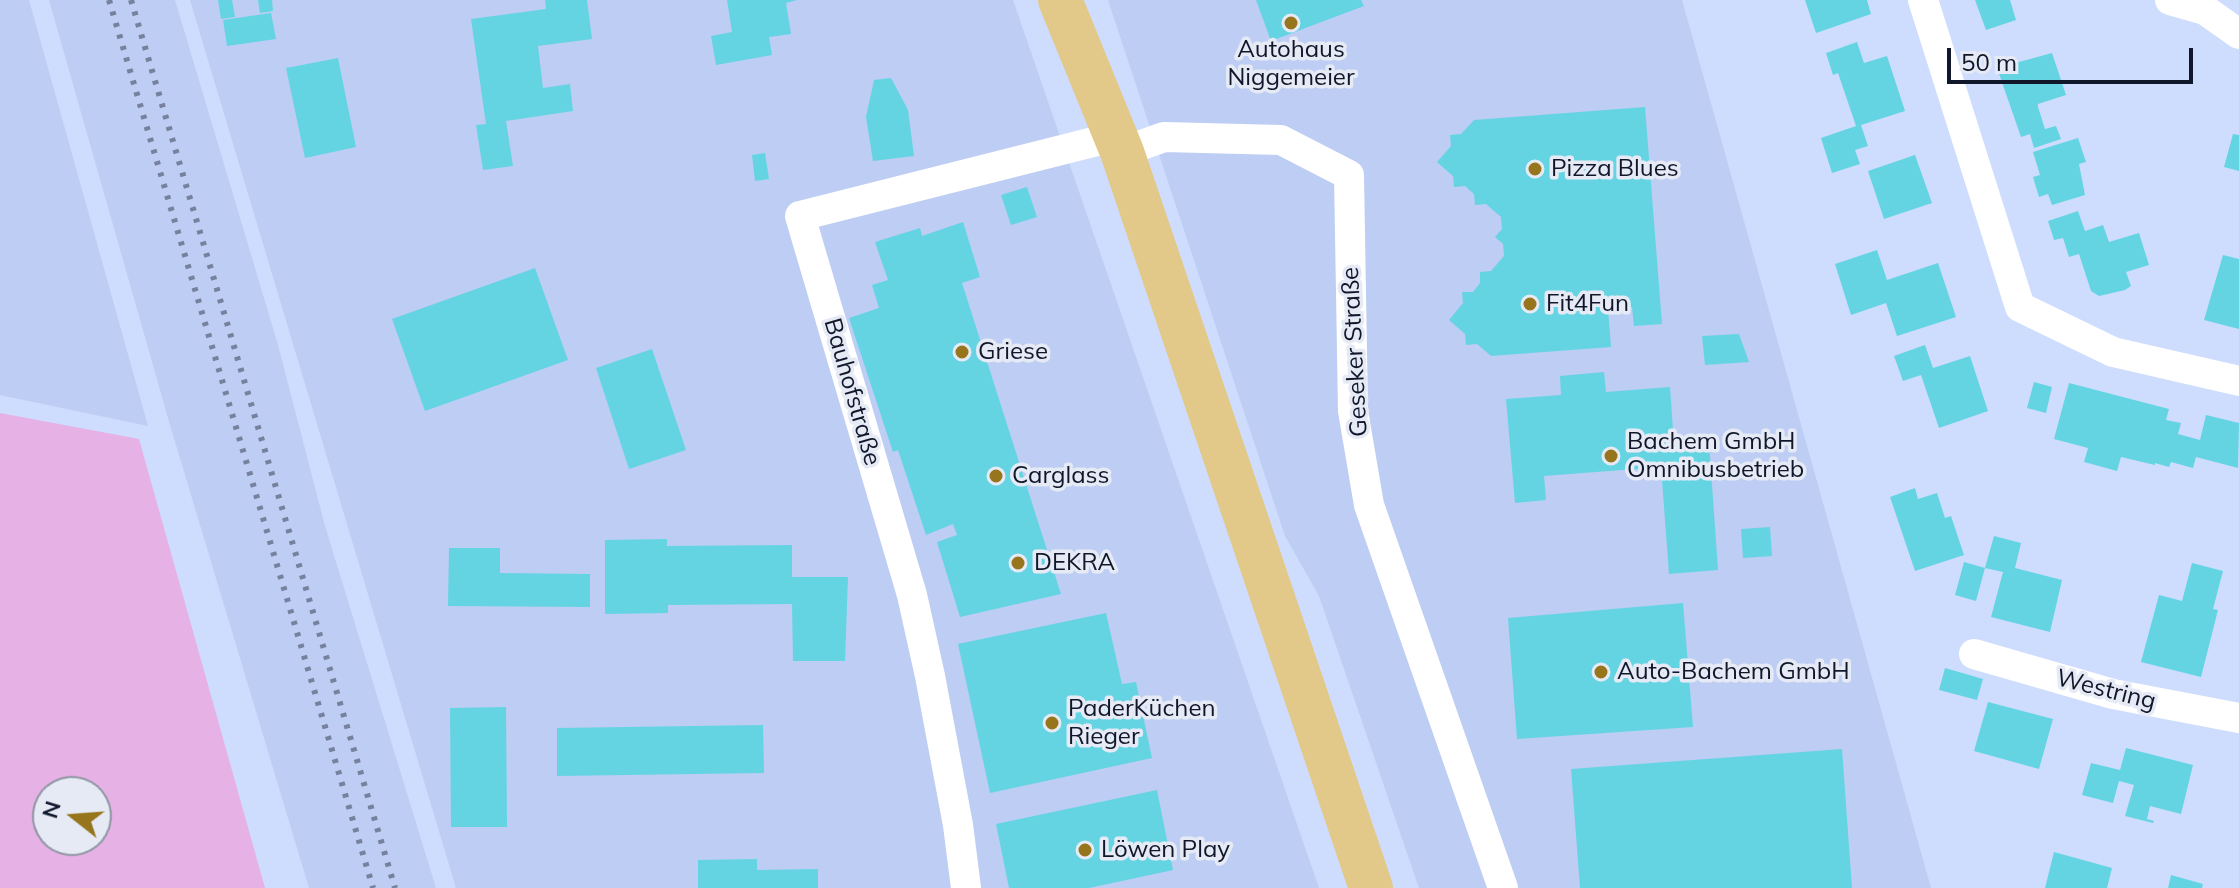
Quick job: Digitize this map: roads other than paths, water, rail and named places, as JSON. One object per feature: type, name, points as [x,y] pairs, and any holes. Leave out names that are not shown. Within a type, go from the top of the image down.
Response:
[{"type":"main road","points":[[1060,0],[1119,144],[1371,888]]},
{"type":"street","points":[[1923,0],[2020,307],[2113,352],[2239,381]]},
{"type":"street","points":[[2170,0],[2205,10],[2239,34]]},
{"type":"street","name":"Geseker Straße","points":[[1119,144],[1164,137],[1281,140],[1349,175],[1353,411],[1369,505],[1503,888]]},
{"type":"street","name":"Bauhofstraße","points":[[966,888],[944,750],[912,595],[800,216],[1119,144]]},
{"type":"street","name":"Westring","points":[[1974,654],[2113,694],[2239,718]]},
{"type":"railway","points":[[109,0],[373,888]]},
{"type":"railway","points":[[131,0],[395,888]]},
{"type":"place","name":"Autohaus Niggemeier","points":[[1291,23]]},
{"type":"place","name":"Pizza Blues","points":[[1535,169]]},
{"type":"place","name":"Fit4Fun","points":[[1530,304]]},
{"type":"place","name":"Griese","points":[[962,352]]},
{"type":"place","name":"Bachem GmbH Omnibusbetrieb","points":[[1611,456]]},
{"type":"place","name":"Carglass","points":[[996,476]]},
{"type":"place","name":"DEKRA","points":[[1018,563]]},
{"type":"place","name":"Auto-Bachem GmbH","points":[[1601,672]]},
{"type":"place","name":"PaderKüchen Rieger","points":[[1052,723]]},
{"type":"place","name":"Löwen Play","points":[[1085,850]]}]
